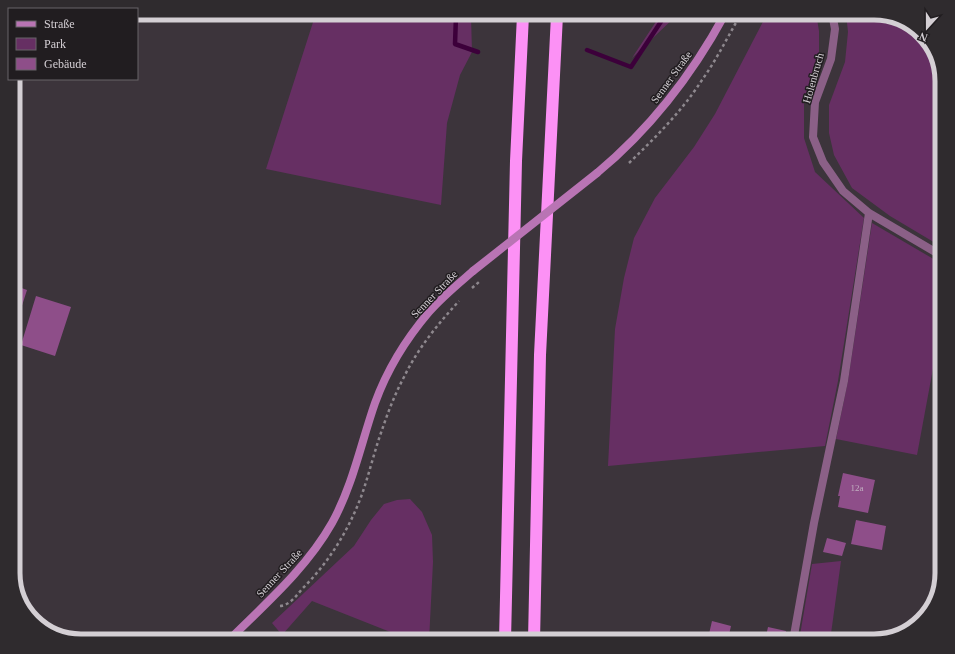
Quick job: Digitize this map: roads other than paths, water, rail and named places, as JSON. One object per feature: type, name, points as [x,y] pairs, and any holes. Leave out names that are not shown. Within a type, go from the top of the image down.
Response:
[{"type":"highway","points":[[505,634],[516,177],[523,20]]},
{"type":"highway","points":[[534,634],[540,355],[557,20]]},
{"type":"street","name":"Senner Straße","points":[[235,634],[295,574],[319,544],[345,496],[380,390],[394,362],[410,336],[429,312],[473,271],[597,173],[638,135],[660,112],[684,80],[722,20]]},
{"type":"street","name":"Holenbruch","points":[[833,20],[835,29],[831,59],[815,102],[813,137],[823,162],[843,191],[869,213],[935,252]]},
{"type":"street","points":[[795,634],[814,523],[844,381],[869,213]]},
{"type":"waterway","points":[[456,20],[455,44],[478,52]]},
{"type":"waterway","points":[[587,50],[631,67],[662,20]]}]
